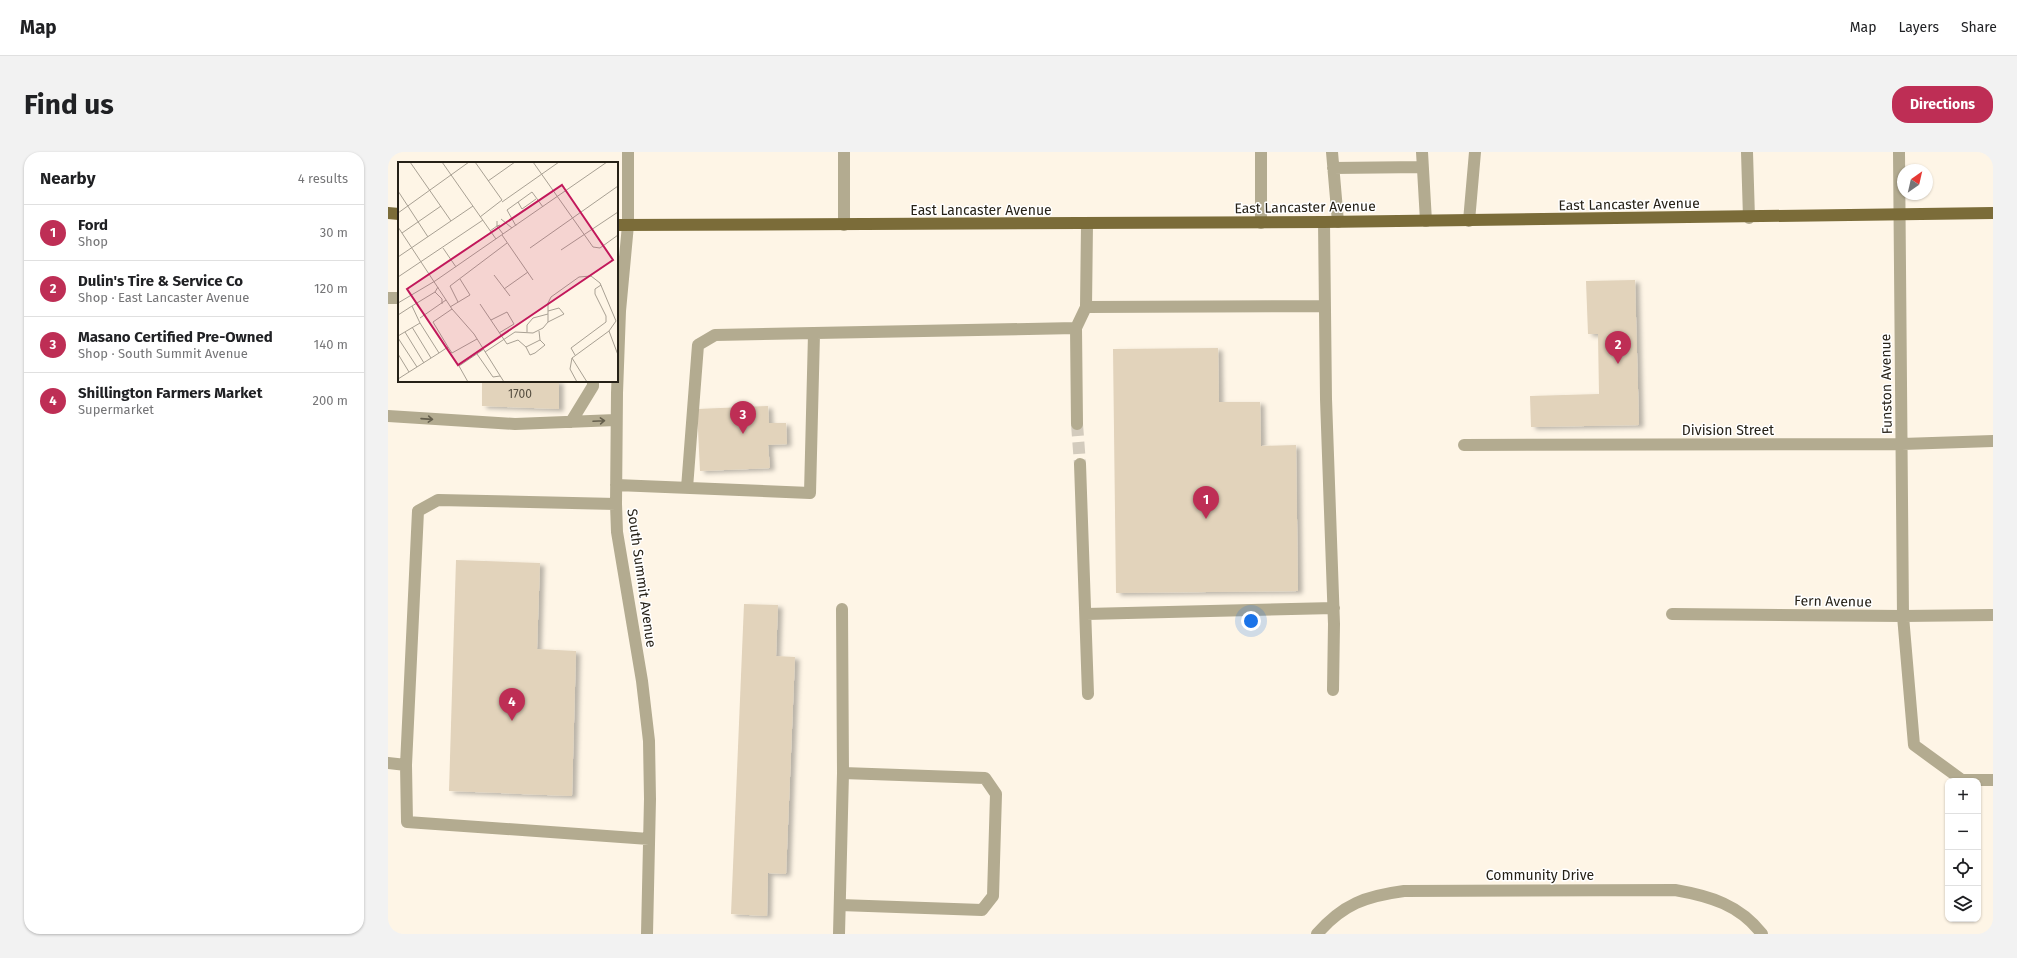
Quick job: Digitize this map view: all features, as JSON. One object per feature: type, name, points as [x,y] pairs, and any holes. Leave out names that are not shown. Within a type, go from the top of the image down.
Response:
[{"type":"main road","points":[[388,213],[398,214]]},
{"type":"main road","name":"East Lancaster Avenue","points":[[622,225],[1261,223],[1749,218],[1993,213]]},
{"type":"street","name":"South Summit Avenue","points":[[618,366],[622,225],[628,152]]},
{"type":"street","points":[[844,152],[844,225]]},
{"type":"street","points":[[1261,152],[1261,223]]},
{"type":"street","points":[[1332,152],[1338,222]]},
{"type":"street","points":[[1422,152],[1426,221]]},
{"type":"street","points":[[1469,221],[1475,152]]},
{"type":"street","points":[[1747,152],[1749,218]]},
{"type":"street","name":"Funston Avenue","points":[[1899,152],[1903,616],[1914,745],[1962,780],[1993,780]]},
{"type":"street","points":[[1333,168],[1423,167]]},
{"type":"street","points":[[1324,222],[1326,399],[1334,608],[1333,690]]},
{"type":"street","points":[[1077,424],[1076,328],[1086,307],[1087,224]]},
{"type":"street","points":[[1086,307],[1325,306]]},
{"type":"street","points":[[687,488],[698,345],[715,335],[1076,328]]},
{"type":"street","points":[[616,485],[810,493],[814,334]]},
{"type":"street","points":[[571,422],[593,386],[593,382]]},
{"type":"street","name":"South Summit Avenue","points":[[617,382],[616,504],[618,538],[642,681],[649,741],[647,934]]},
{"type":"street","points":[[388,416],[515,424],[616,420]]},
{"type":"street","name":"Division Street","points":[[1464,445],[1902,444],[1993,441]]},
{"type":"street","points":[[1080,464],[1088,694]]},
{"type":"street","points":[[616,504],[438,500],[418,512],[406,764],[406,822],[649,839]]},
{"type":"street","points":[[1086,614],[1334,608]]},
{"type":"street","points":[[839,934],[843,773],[842,609]]},
{"type":"street","name":"Fern Avenue","points":[[1672,614],[1903,616],[1993,615]]},
{"type":"street","points":[[388,763],[406,764]]},
{"type":"street","points":[[840,905],[982,910],[993,896],[996,794],[985,778],[843,773]]},
{"type":"street","name":"Community Drive","points":[[1317,934],[1342,910],[1360,900],[1378,894],[1404,891],[1675,890],[1715,899],[1730,906],[1744,915],[1762,934]]},
{"type":"building","points":[[1635,280],[1639,425],[1531,427],[1530,396],[1599,394],[1598,334],[1588,334],[1586,281]]},
{"type":"building","points":[[1218,348],[1219,402],[1260,402],[1261,446],[1296,445],[1298,591],[1116,593],[1113,349]]},
{"type":"building","points":[[482,382],[559,382],[559,409],[482,406]]},
{"type":"building","points":[[768,406],[769,423],[786,423],[787,444],[768,445],[770,468],[700,471],[697,409]]},
{"type":"building","points":[[456,560],[540,563],[537,649],[576,651],[572,796],[449,791]]},
{"type":"building","points":[[744,604],[778,605],[776,656],[795,657],[786,874],[768,873],[767,916],[731,914]]},
{"type":"tunnel","points":[[1077,424],[1080,464]]},
{"type":"place","name":"Dulin's Tire & Service Co","points":[[1618,364]]},
{"type":"place","name":"Masano Certified Pre-Owned","points":[[743,434]]},
{"type":"place","name":"Ford","points":[[1206,519]]},
{"type":"place","name":"Shillington Farmers Market","points":[[512,721]]}]
